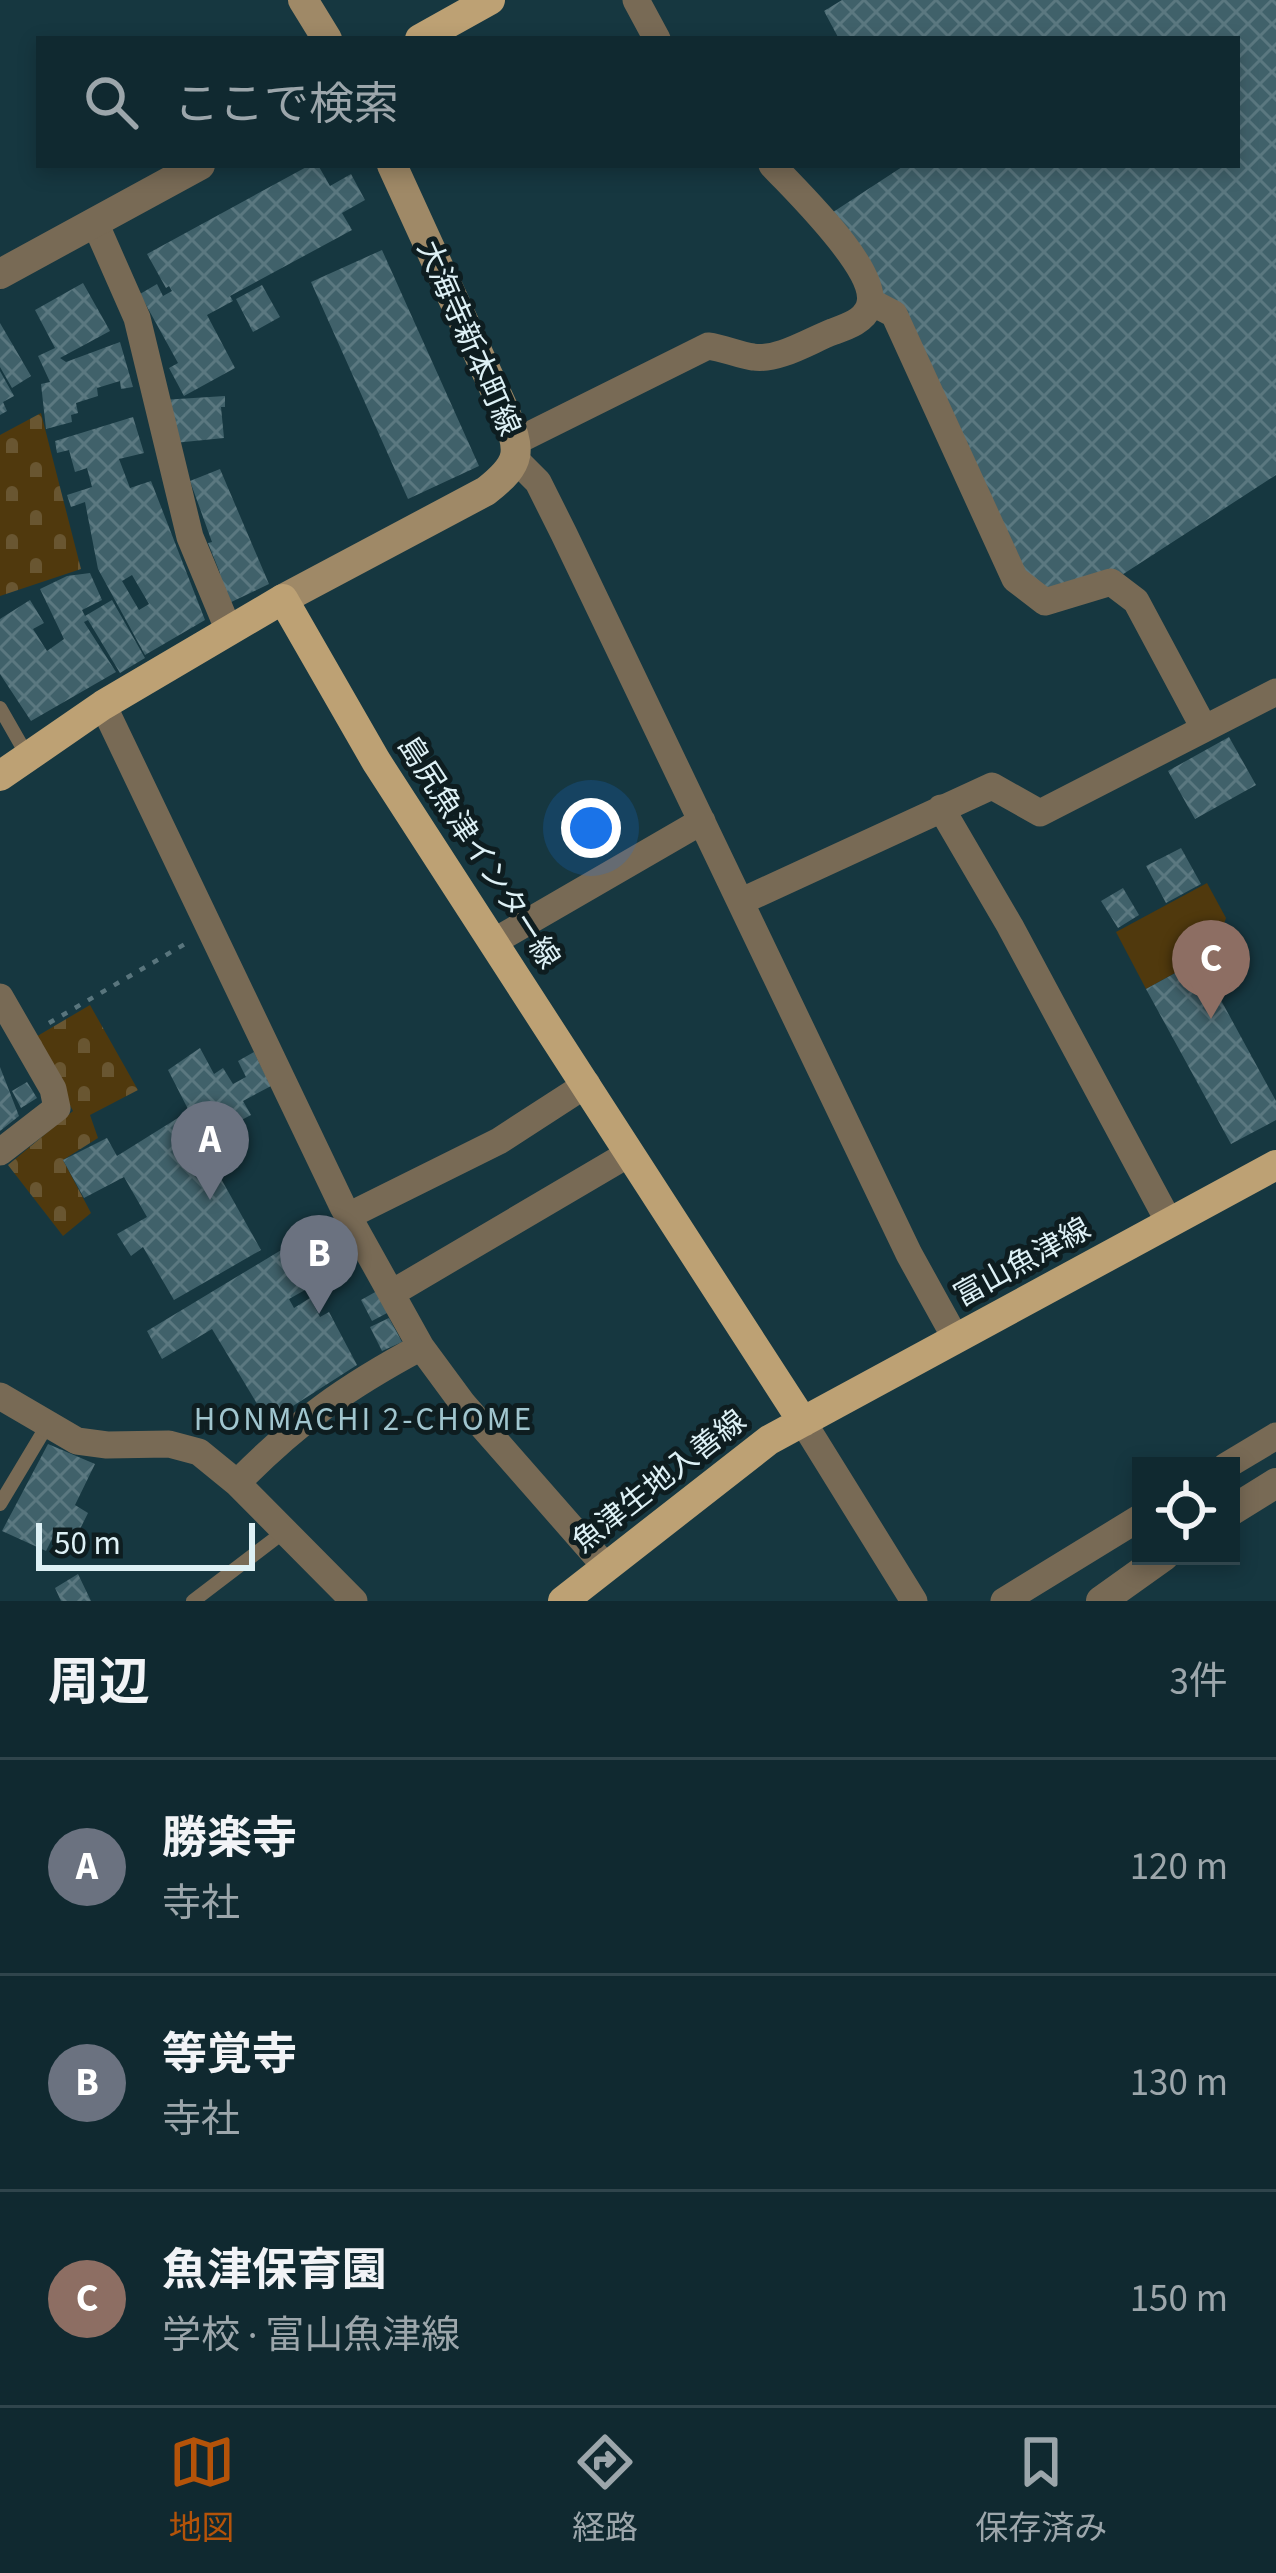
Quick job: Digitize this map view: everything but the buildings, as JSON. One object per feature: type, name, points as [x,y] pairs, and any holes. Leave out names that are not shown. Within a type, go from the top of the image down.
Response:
[{"type":"main road","points":[[303,0],[325,36]]},
{"type":"main road","points":[[425,36],[490,0]]},
{"type":"main road","name":"大海寺新本町線","points":[[283,599],[486,491],[505,476],[516,451],[393,168]]},
{"type":"main road","points":[[0,776],[103,705],[283,599]]},
{"type":"main road","name":"島尻魚津インター線","points":[[283,599],[376,761],[802,1422]]},
{"type":"main road","name":"富山魚津線","points":[[802,1422],[1276,1166]]},
{"type":"main road","name":"魚津生地入善線","points":[[563,1601],[769,1440],[802,1422]]},
{"type":"street","points":[[636,0],[655,36]]},
{"type":"street","points":[[0,274],[195,168]]},
{"type":"street","points":[[775,168],[848,249],[871,302],[894,314],[1016,578],[1045,602],[1111,582],[1136,601],[1204,728]]},
{"type":"street","points":[[97,225],[137,317],[190,537],[229,632]]},
{"type":"street","points":[[871,302],[855,323],[778,354],[757,358],[708,346],[516,451],[538,482],[909,1254],[956,1339]]},
{"type":"street","points":[[742,902],[992,786],[1040,813],[1276,692]]},
{"type":"street","points":[[103,705],[348,1216],[421,1346],[463,1404],[606,1567]]},
{"type":"street","points":[[941,808],[1010,926],[1168,1222]]},
{"type":"street","points":[[495,941],[702,821]]},
{"type":"street","points":[[0,997],[53,1088],[57,1108],[0,1152]]},
{"type":"street","points":[[348,1216],[499,1141],[586,1084]]},
{"type":"street","points":[[392,1293],[630,1153]]},
{"type":"street","points":[[237,1483],[277,1442],[348,1386],[421,1346]]},
{"type":"street","points":[[0,1396],[77,1442],[169,1444],[199,1452],[237,1483],[353,1601]]},
{"type":"street","points":[[802,1422],[914,1601]]},
{"type":"street","points":[[1240,1458],[1276,1436]]},
{"type":"street","points":[[1240,1505],[1276,1483]]},
{"type":"street","points":[[1004,1601],[1132,1523]]},
{"type":"street","points":[[1101,1601],[1151,1565]]},
{"type":"lane","points":[[0,708],[28,757]]},
{"type":"lane","points":[[0,1504],[48,1424]]},
{"type":"lane","points":[[193,1601],[285,1531]]},
{"type":"path","points":[[24,1038],[211,930]]},
{"type":"green space","points":[[41,413],[81,569],[0,596],[0,435]]},
{"type":"green space","points":[[1207,883],[1226,918],[1215,951],[1146,989],[1116,932]]},
{"type":"green space","points":[[90,1005],[138,1090],[90,1115],[98,1138],[63,1160],[91,1213],[63,1236],[8,1165],[73,1111],[34,1038]]},
{"type":"place","name":"魚津保育園","points":[[1211,1019]]},
{"type":"place","name":"勝楽寺","points":[[210,1200]]},
{"type":"place","name":"等覚寺","points":[[319,1314]]},
{"type":"district","name":"HONMACHI 2-CHOME","points":[[364,1418]]}]
